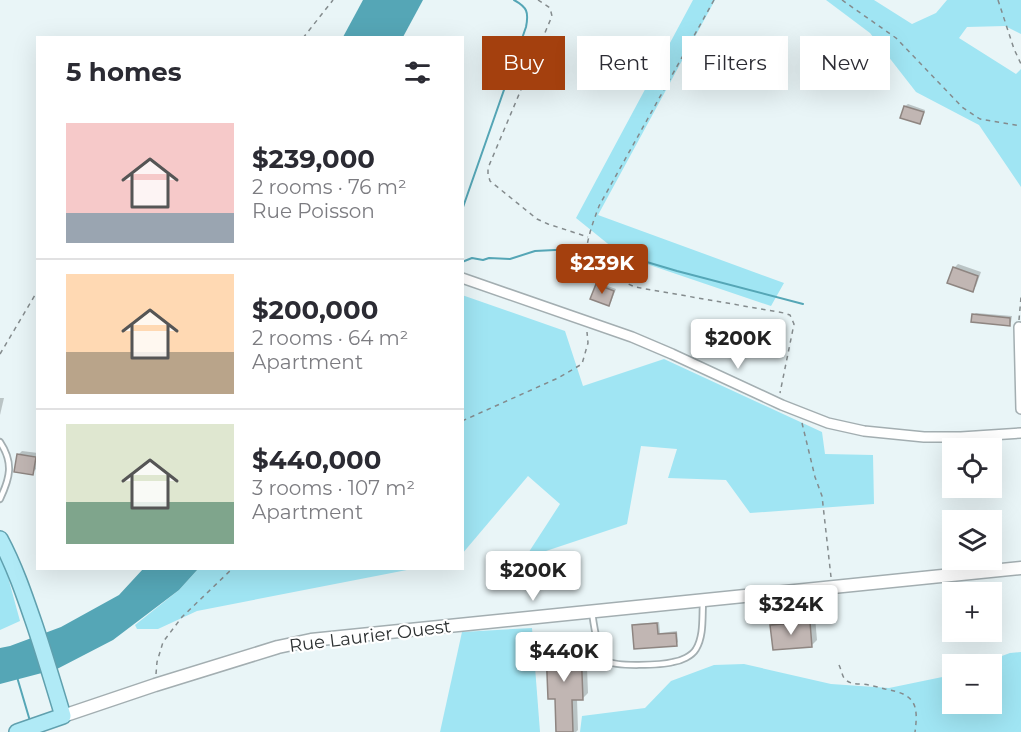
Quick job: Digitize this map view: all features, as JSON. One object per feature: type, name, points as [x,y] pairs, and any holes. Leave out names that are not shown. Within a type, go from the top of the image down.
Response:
[{"type":"main road","points":[[0,539],[10,557],[63,716]]},
{"type":"main road","name":"Rue Laurier Ouest","points":[[17,732],[63,716]]},
{"type":"street","points":[[464,279],[632,337],[777,403],[828,423],[891,435],[924,437],[1021,433]]},
{"type":"street","points":[[1019,327],[1021,409]]},
{"type":"street","name":"Rue Laurier Ouest","points":[[63,716],[296,642],[1021,568]]},
{"type":"lane","points":[[0,442],[6,451],[10,473],[0,499]]},
{"type":"lane","points":[[592,611],[602,653],[609,662],[620,665],[672,663],[688,657],[695,651],[700,641],[703,600]]},
{"type":"path","points":[[305,36],[333,0]]},
{"type":"path","points":[[538,0],[550,8],[552,16],[488,168],[488,174],[490,181],[537,219],[589,237]]},
{"type":"path","points":[[714,0],[599,206],[587,243],[586,254],[588,266],[593,270],[613,276],[635,287],[790,315],[794,324],[777,403]]},
{"type":"path","points":[[842,0],[896,38],[962,106],[980,119],[1021,126]]},
{"type":"path","points":[[998,0],[1021,64]]},
{"type":"path","points":[[0,354],[36,293]]},
{"type":"path","points":[[1019,327],[1021,297]]},
{"type":"path","points":[[464,420],[558,378],[582,364],[588,343],[586,322]]},
{"type":"path","points":[[799,412],[822,496],[832,587]]},
{"type":"path","points":[[155,685],[157,662],[163,642],[182,617],[231,570]]},
{"type":"path","points":[[839,665],[844,678],[852,684],[900,692],[909,696],[917,716],[915,732]]},
{"type":"shaded area","points":[[363,0],[423,0],[404,36],[344,36]]},
{"type":"shaded area","points":[[693,0],[715,0],[695,36],[682,36],[682,61],[670,83],[670,43]]},
{"type":"shaded area","points":[[826,0],[874,0],[912,24],[936,13],[947,0],[1021,0],[1021,34],[1005,26],[967,27],[959,38],[1016,74],[1021,69],[1021,187],[979,125],[916,92],[890,59],[890,36],[872,36]]},
{"type":"shaded area","points":[[645,90],[666,90],[598,215],[784,283],[771,306],[623,256],[576,218]]},
{"type":"shaded area","points":[[464,296],[565,331],[583,386],[664,359],[822,432],[825,454],[873,455],[874,504],[750,513],[726,480],[668,478],[677,449],[641,446],[627,524],[525,558],[560,504],[528,476],[464,552]]},
{"type":"shaded area","points":[[0,558],[5,566],[20,621],[0,630]]},
{"type":"shaded area","points":[[142,570],[197,570],[179,590],[113,640],[57,669],[0,684],[0,648],[61,627],[119,595]]},
{"type":"shaded area","points":[[197,570],[407,570],[197,611],[158,629],[137,629],[135,625],[179,590]]},
{"type":"shaded area","points":[[532,628],[540,732],[440,732],[462,632]]},
{"type":"shaded area","points":[[1021,652],[1021,732],[580,732],[582,716],[645,708],[671,681],[714,665],[744,664],[831,684],[889,688],[942,677],[942,714],[1002,714],[1002,656]]},
{"type":"building","points":[[904,106],[924,112],[920,124],[900,118]]},
{"type":"building","points":[[953,267],[978,276],[973,292],[947,283]]},
{"type":"building","points":[[596,284],[614,291],[609,306],[590,299]]},
{"type":"building","points":[[972,314],[1010,318],[1010,326],[971,322]]},
{"type":"building","points":[[17,454],[36,457],[33,475],[14,472]]},
{"type":"building","points":[[810,622],[812,647],[773,650],[770,625]]},
{"type":"building","points":[[657,623],[658,634],[676,633],[677,646],[634,649],[632,625]]},
{"type":"building","points":[[581,647],[583,700],[572,700],[573,732],[556,732],[555,699],[548,699],[546,648]]},
{"type":"waterway","points":[[464,204],[526,27],[526,10],[514,0]]},
{"type":"waterway","points":[[464,261],[472,258],[510,259],[535,251],[603,249],[803,304]]},
{"type":"waterway","points":[[17,677],[30,721]]}]
